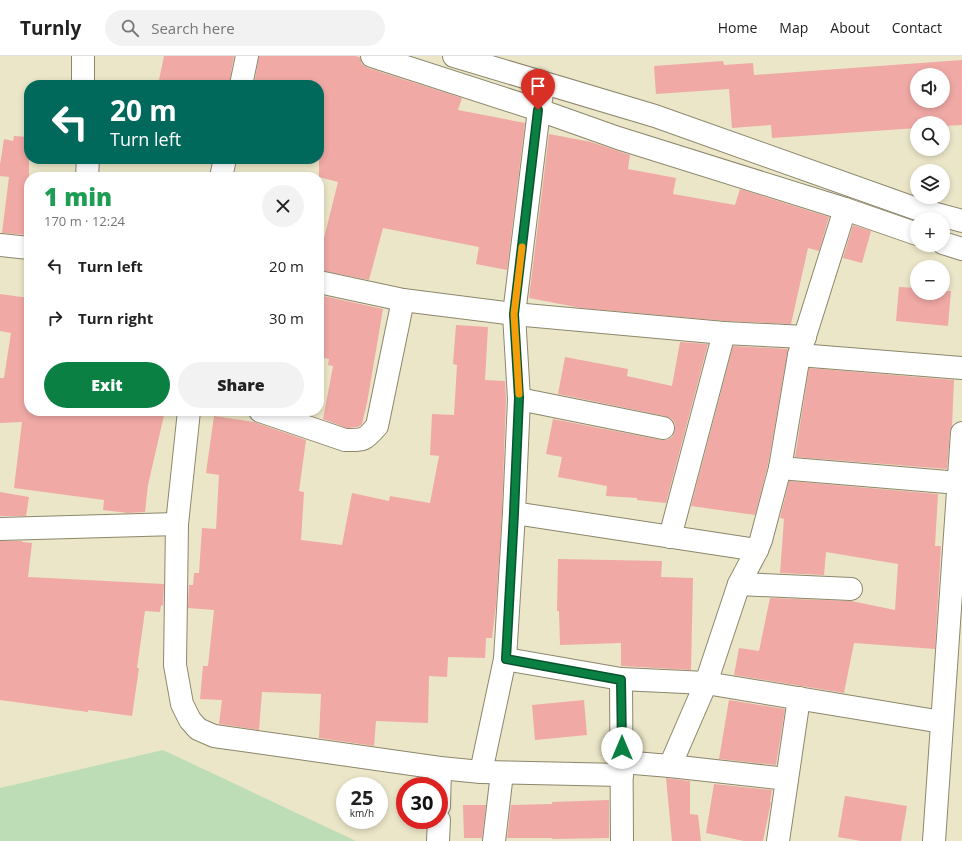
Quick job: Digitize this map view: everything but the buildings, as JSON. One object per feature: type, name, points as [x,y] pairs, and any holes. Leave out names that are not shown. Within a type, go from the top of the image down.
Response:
[{"type":"street","points":[[83,56],[83,80]]},
{"type":"street","points":[[241,80],[247,56]]},
{"type":"street","points":[[372,56],[541,96],[655,116],[914,208],[962,221]]},
{"type":"street","points":[[454,56],[541,96],[618,138],[845,209],[910,232]]},
{"type":"street","points":[[494,841],[491,772],[506,659],[519,398],[514,314],[541,96]]},
{"type":"street","points":[[670,766],[706,683],[740,584],[758,550],[780,468],[802,346],[845,209]]},
{"type":"street","points":[[0,245],[24,247]]},
{"type":"street","points":[[950,245],[962,249]]},
{"type":"street","points":[[324,283],[404,300],[514,314],[724,333],[802,346],[962,368]]},
{"type":"street","points":[[275,416],[345,440],[359,440],[367,438],[377,426],[404,300]]},
{"type":"street","points":[[670,537],[724,333]]},
{"type":"street","points":[[519,398],[663,428]]},
{"type":"street","points":[[188,416],[177,524],[175,665],[182,704],[190,720],[198,729],[214,736],[440,768],[491,772],[670,766],[787,779]]},
{"type":"street","points":[[934,841],[962,433]]},
{"type":"street","points":[[780,468],[959,483]]},
{"type":"street","points":[[514,513],[758,550]]},
{"type":"street","points":[[0,529],[177,524]]},
{"type":"street","points":[[740,584],[851,589]]},
{"type":"street","points":[[506,659],[621,680],[706,683],[942,722]]},
{"type":"street","points":[[621,680],[622,841]]},
{"type":"street","points":[[778,841],[799,698]]},
{"type":"street","points":[[440,768],[440,777]]},
{"type":"street","points":[[438,841],[439,829]]},
{"type":"green space","points":[[163,750],[356,841],[0,841],[0,788]]},
{"type":"slow traffic","points":[[519,394],[514,314],[522,247]]},
{"type":"route","points":[[538,110],[514,314],[519,398],[506,659],[621,680],[622,748]]}]
